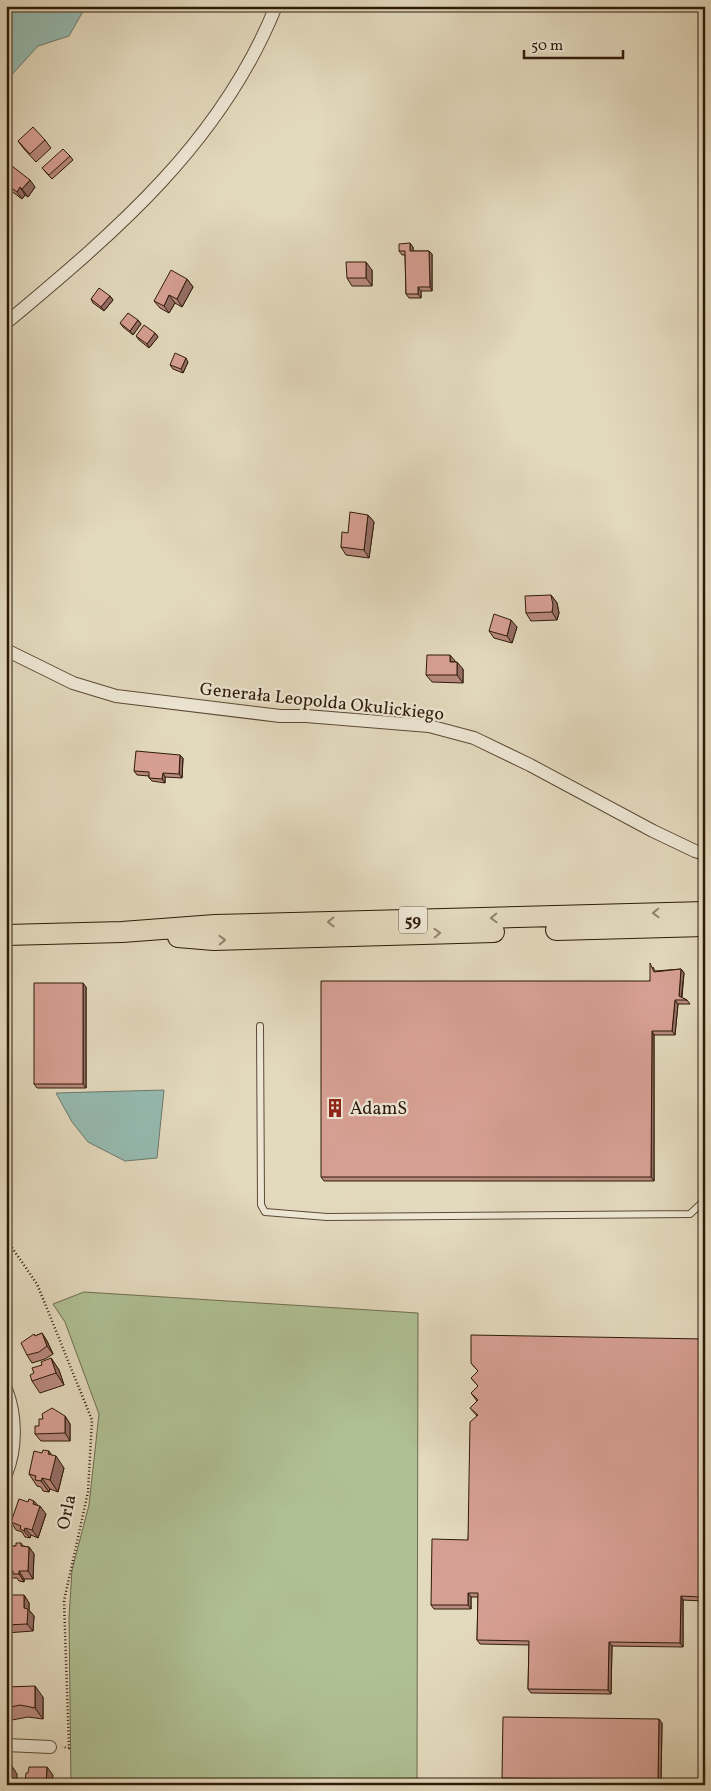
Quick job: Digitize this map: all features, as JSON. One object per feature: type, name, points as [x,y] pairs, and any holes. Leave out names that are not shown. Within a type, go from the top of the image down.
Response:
[{"type":"main road","name":"59","points":[[6,934],[122,932],[214,925],[705,912]]},
{"type":"main road","name":"59","points":[[122,932],[214,940],[705,926]]},
{"type":"street","points":[[6,323],[127,219],[187,154],[217,116],[243,74],[276,6]]},
{"type":"street","name":"Generała Leopolda Okulickiego","points":[[6,650],[73,682],[116,696],[280,716],[306,716],[429,726],[474,738],[653,831],[705,854]]},
{"type":"street","points":[[6,1389],[12,1405],[13,1436],[6,1474]]},
{"type":"street","points":[[6,1745],[50,1747]]},
{"type":"lane","points":[[260,1026],[261,1206],[265,1212],[327,1216],[690,1214],[705,1200]]},
{"type":"path","name":"Orla","points":[[6,1239],[37,1284],[92,1420],[88,1492],[64,1601],[69,1748],[50,1747]]},
{"type":"green space","points":[[84,1292],[418,1313],[417,1785],[71,1785],[69,1618],[72,1570],[89,1505],[99,1414],[65,1322],[53,1304]]},
{"type":"water","points":[[6,6],[86,6],[69,36],[38,46],[6,81]]},
{"type":"water","points":[[164,1090],[157,1158],[125,1161],[88,1142],[72,1122],[56,1093]]},
{"type":"building","points":[[33,127],[45,140],[30,154],[18,141]]},
{"type":"building","points":[[63,149],[70,156],[49,175],[42,168]]},
{"type":"building","points":[[12,166],[30,180],[22,189],[20,187],[17,192],[6,184],[6,174]]},
{"type":"building","points":[[410,243],[410,251],[429,251],[430,287],[418,287],[418,294],[406,294],[405,251],[399,251],[399,244]]},
{"type":"building","points":[[346,262],[366,262],[366,278],[347,278]]},
{"type":"building","points":[[171,270],[187,279],[177,299],[169,295],[164,306],[154,301]]},
{"type":"building","points":[[99,288],[110,296],[101,307],[91,299]]},
{"type":"building","points":[[128,313],[138,320],[130,331],[120,323]]},
{"type":"building","points":[[144,325],[155,333],[147,344],[136,336]]},
{"type":"building","points":[[175,353],[186,358],[181,369],[170,365]]},
{"type":"building","points":[[350,512],[368,515],[364,550],[341,547],[342,532],[348,533]]},
{"type":"building","points":[[551,595],[552,612],[526,613],[525,596]]},
{"type":"building","points":[[494,614],[511,620],[507,636],[489,631]]},
{"type":"building","points":[[427,655],[450,655],[450,662],[457,662],[457,675],[426,675]]},
{"type":"building","points":[[136,751],[180,755],[179,774],[163,773],[162,779],[149,778],[149,772],[134,771]]},
{"type":"building","points":[[650,963],[654,972],[681,969],[679,996],[687,1000],[675,1000],[672,1031],[652,1031],[651,1177],[321,1177],[321,981],[650,981]]},
{"type":"building","points":[[34,983],[83,983],[83,1084],[34,1084]]},
{"type":"building","points":[[42,1333],[47,1346],[39,1352],[27,1355],[21,1343],[34,1334],[35,1336]]},
{"type":"building","points":[[471,1335],[705,1339],[700,1597],[681,1596],[680,1643],[609,1642],[608,1690],[528,1689],[529,1641],[477,1640],[478,1593],[468,1593],[468,1605],[431,1605],[432,1539],[468,1540],[470,1422],[478,1415],[470,1408],[478,1400],[471,1393],[478,1386],[471,1378],[478,1371],[471,1363]]},
{"type":"building","points":[[51,1358],[56,1373],[32,1381],[30,1375],[34,1373],[32,1368],[42,1365],[41,1362]]},
{"type":"building","points":[[52,1408],[65,1416],[65,1433],[35,1434],[35,1426],[39,1426],[39,1419],[43,1419],[42,1414]]},
{"type":"building","points":[[43,1450],[49,1451],[48,1454],[56,1456],[50,1480],[42,1478],[41,1481],[35,1480],[36,1476],[29,1474],[34,1451],[42,1453]]},
{"type":"building","points":[[19,1499],[28,1502],[29,1499],[34,1501],[33,1504],[40,1506],[32,1530],[25,1528],[24,1531],[20,1529],[21,1526],[11,1522]]},
{"type":"building","points":[[16,1543],[29,1547],[28,1571],[19,1571],[19,1574],[13,1574],[13,1571],[6,1570],[6,1546],[16,1546]]},
{"type":"building","points":[[8,1595],[24,1595],[24,1608],[28,1609],[27,1624],[6,1625]]},
{"type":"building","points":[[35,1686],[35,1708],[20,1705],[6,1708],[6,1687]]},
{"type":"building","points":[[503,1717],[659,1719],[658,1780],[502,1778]]},
{"type":"building","points":[[6,1766],[12,1766],[11,1785],[6,1785]]},
{"type":"building","points":[[29,1767],[47,1767],[46,1785],[29,1785],[29,1783],[25,1783]]},
{"type":"place","name":"AdamS","points":[[335,1108]]}]
